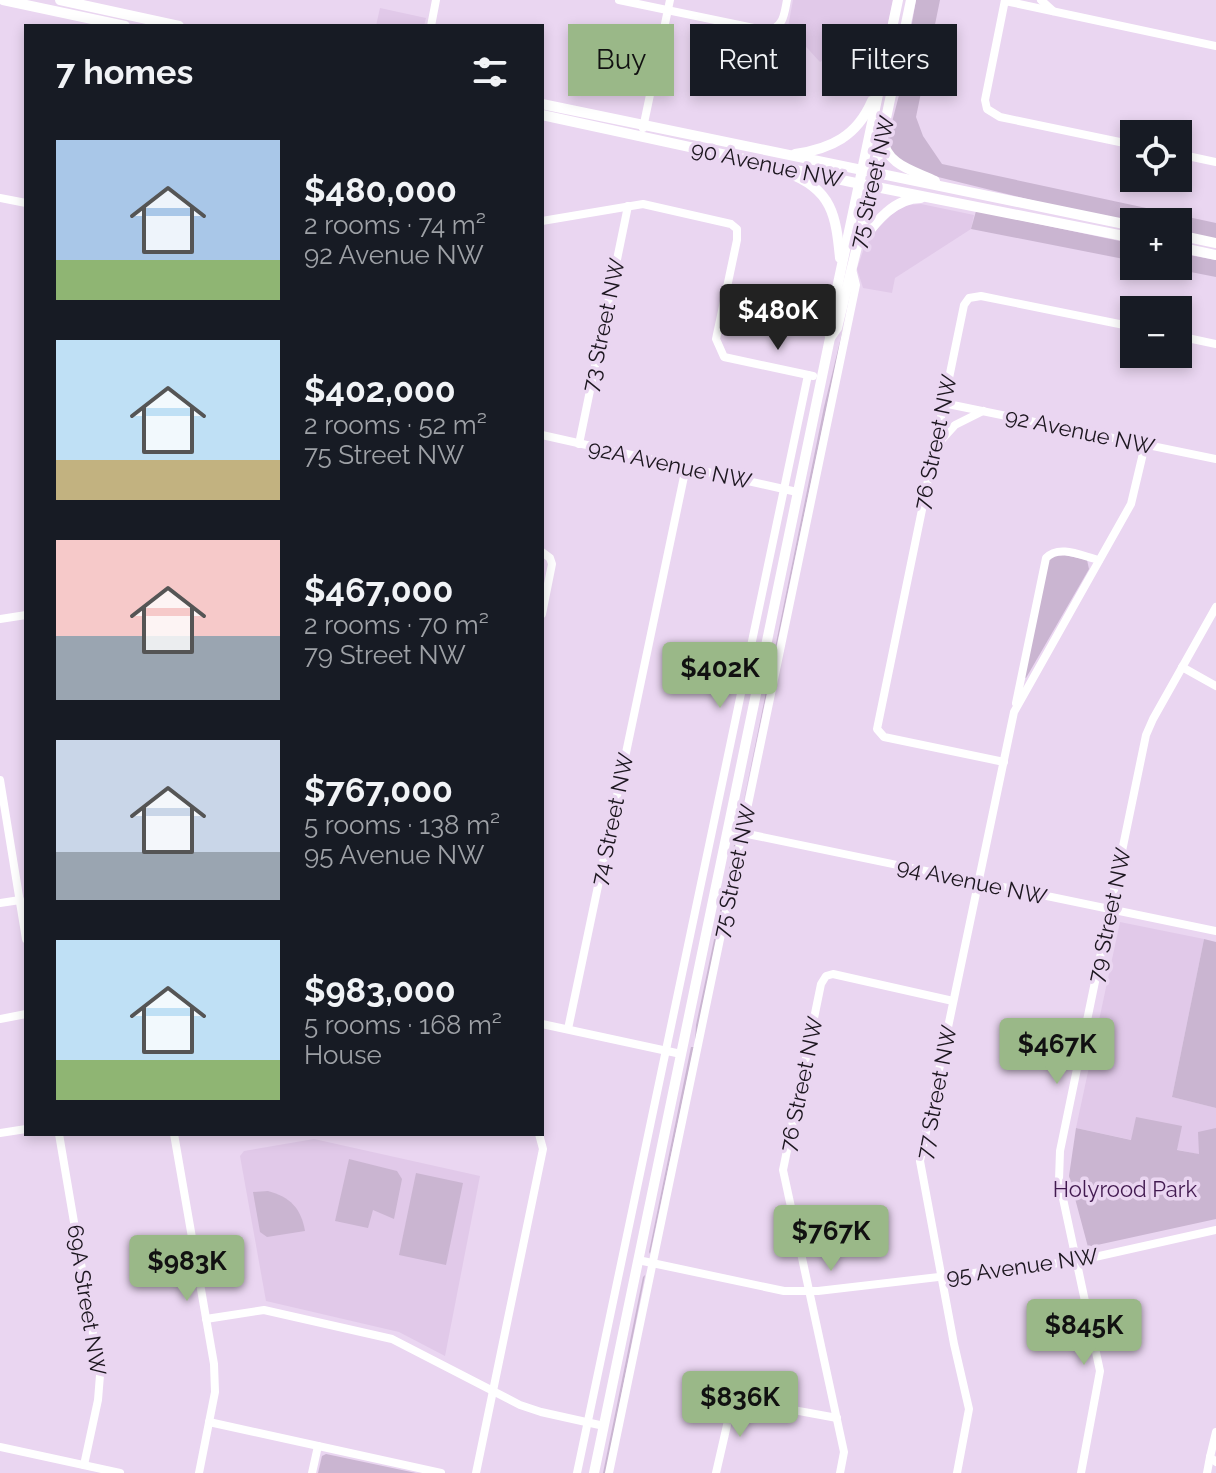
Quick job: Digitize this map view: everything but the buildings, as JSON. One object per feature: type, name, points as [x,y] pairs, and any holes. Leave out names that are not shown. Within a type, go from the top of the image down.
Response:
[{"type":"main road","points":[[3,0],[101,19],[157,24]]},
{"type":"main road","points":[[60,0],[101,19]]},
{"type":"main road","name":"75 Street NW","points":[[893,24],[898,0]]},
{"type":"main road","name":"75 Street NW","points":[[847,269],[857,249],[872,186],[911,0]]},
{"type":"main road","points":[[787,155],[819,151],[852,132],[867,113],[874,96]]},
{"type":"main road","name":"75 Street NW","points":[[594,1473],[822,378],[830,338],[829,326],[847,269],[862,171],[878,96]]},
{"type":"main road","name":"90 Avenue NW","points":[[544,105],[752,160],[1120,235]]},
{"type":"main road","name":"90 Avenue NW","points":[[544,115],[787,155],[1120,223]]},
{"type":"main road","points":[[883,132],[885,150],[892,159],[951,189]]},
{"type":"main road","points":[[752,160],[799,178],[821,193],[835,216],[847,269]]},
{"type":"main road","points":[[857,249],[890,209],[914,198],[935,198]]},
{"type":"main road","points":[[1192,238],[1216,243]]},
{"type":"main road","points":[[1192,250],[1216,255]]},
{"type":"street","points":[[431,24],[436,0]]},
{"type":"street","points":[[619,0],[768,31],[778,28],[783,20],[787,0]]},
{"type":"street","points":[[642,131],[670,0]]},
{"type":"street","points":[[1120,142],[1000,117],[987,109],[985,100],[1005,0],[1216,46]]},
{"type":"street","points":[[1041,0],[1054,12]]},
{"type":"street","points":[[1192,157],[1216,162]]},
{"type":"street","points":[[0,198],[24,203]]},
{"type":"street","points":[[544,221],[643,204],[731,224],[737,229],[737,240],[716,339],[724,357],[822,378]]},
{"type":"street","name":"73 Street NW","points":[[579,444],[628,206]]},
{"type":"street","name":"75 Street NW","points":[[609,1473],[856,285],[847,269]]},
{"type":"street","name":"76 Street NW","points":[[1004,762],[884,737],[877,729],[964,305],[969,298],[981,296],[1120,324]]},
{"type":"street","points":[[1192,339],[1216,344]]},
{"type":"street","name":"75 Street NW","points":[[577,1473],[808,375]]},
{"type":"street","name":"92 Avenue NW","points":[[943,403],[1216,459]]},
{"type":"street","points":[[934,447],[955,425],[983,411]]},
{"type":"street","name":"92A Avenue NW","points":[[544,435],[797,492]]},
{"type":"street","name":"77 Street NW","points":[[1014,712],[1131,504],[1145,445]]},
{"type":"street","name":"74 Street NW","points":[[568,1029],[686,467]]},
{"type":"street","name":"77 Street NW","points":[[957,1473],[969,1409],[920,1161],[1046,558],[1051,553],[1062,551],[1099,560]]},
{"type":"street","points":[[544,554],[552,564],[544,604]]},
{"type":"street","name":"79 Street NW","points":[[1081,1473],[1100,1371],[1059,1180],[1059,1160],[1146,735],[1216,607]]},
{"type":"street","points":[[0,619],[24,615]]},
{"type":"street","points":[[1182,667],[1216,686]]},
{"type":"street","points":[[0,780],[24,926]]},
{"type":"street","name":"94 Avenue NW","points":[[728,830],[1216,931]]},
{"type":"street","points":[[0,903],[20,900]]},
{"type":"street","name":"76 Street NW","points":[[840,1473],[844,1452],[783,1170],[821,984],[826,976],[833,974],[953,1001]]},
{"type":"street","points":[[0,1019],[24,1014]]},
{"type":"street","points":[[544,1024],[681,1054]]},
{"type":"street","points":[[0,1133],[24,1129]]},
{"type":"street","name":"69A Street NW","points":[[59,1136],[100,1375],[98,1400],[84,1465]]},
{"type":"street","points":[[174,1136],[214,1364],[215,1392],[199,1473]]},
{"type":"street","points":[[476,1473],[543,1149],[540,1136]]},
{"type":"street","name":"95 Avenue NW","points":[[638,1260],[784,1291],[809,1291],[1077,1261],[1216,1230]]},
{"type":"street","points":[[206,1319],[264,1310],[392,1339],[534,1410],[604,1426]]},
{"type":"street","points":[[716,1473],[733,1399],[837,1418]]},
{"type":"street","points":[[209,1422],[441,1473]]},
{"type":"street","points":[[1207,1473],[1213,1459],[1216,1432]]},
{"type":"street","points":[[312,1473],[318,1446]]},
{"type":"street","points":[[0,1447],[120,1473]]},
{"type":"shaded area","points":[[793,0],[893,0],[888,24],[822,24],[820,62],[806,47],[806,24],[789,24]]},
{"type":"shaded area","points":[[380,8],[426,18],[424,24],[376,24]]},
{"type":"shaded area","points":[[921,204],[974,215],[971,229],[895,278],[892,293],[863,288],[857,269],[867,239],[894,212],[908,205]]},
{"type":"shaded area","points":[[1120,922],[1204,939],[1172,1097],[1216,1108],[1216,1158],[1076,1128]]},
{"type":"shaded area","points":[[314,1139],[480,1176],[445,1356],[399,1332],[266,1301],[240,1156],[244,1151]]},
{"type":"green space","points":[[916,0],[940,0],[935,24],[912,24]]},
{"type":"green space","points":[[899,96],[920,96],[916,117],[923,136],[942,164],[1146,208],[1120,208],[1120,219],[930,175],[896,160],[887,141]]},
{"type":"green space","points":[[976,211],[1120,241],[1120,258],[971,229]]},
{"type":"green space","points":[[1192,218],[1216,223],[1216,240],[1192,235]]},
{"type":"green space","points":[[1192,256],[1216,260],[1216,277],[1192,272]]},
{"type":"green space","points":[[843,330],[739,825],[824,407]]},
{"type":"green space","points":[[1065,555],[1087,560],[1089,569],[1026,678],[1049,559]]},
{"type":"green space","points":[[736,845],[695,1043],[696,1025]]},
{"type":"green space","points":[[1204,939],[1216,942],[1216,1108],[1172,1097]]},
{"type":"green space","points":[[691,1047],[694,1047],[650,1254],[649,1252]]},
{"type":"green space","name":"Holyrood Park","points":[[1136,1117],[1182,1126],[1177,1150],[1199,1154],[1198,1132],[1216,1128],[1216,1219],[1088,1247],[1069,1176],[1076,1128],[1131,1140]]},
{"type":"green space","points":[[349,1159],[397,1171],[402,1179],[394,1219],[373,1210],[368,1228],[335,1221]]},
{"type":"green space","points":[[416,1173],[463,1183],[446,1265],[399,1255]]},
{"type":"green space","points":[[268,1191],[293,1205],[301,1216],[305,1231],[267,1237],[260,1232],[253,1192]]},
{"type":"green space","points":[[645,1275],[606,1473],[603,1473],[643,1277]]},
{"type":"green space","points":[[326,1454],[416,1473],[318,1473],[322,1456]]}]
